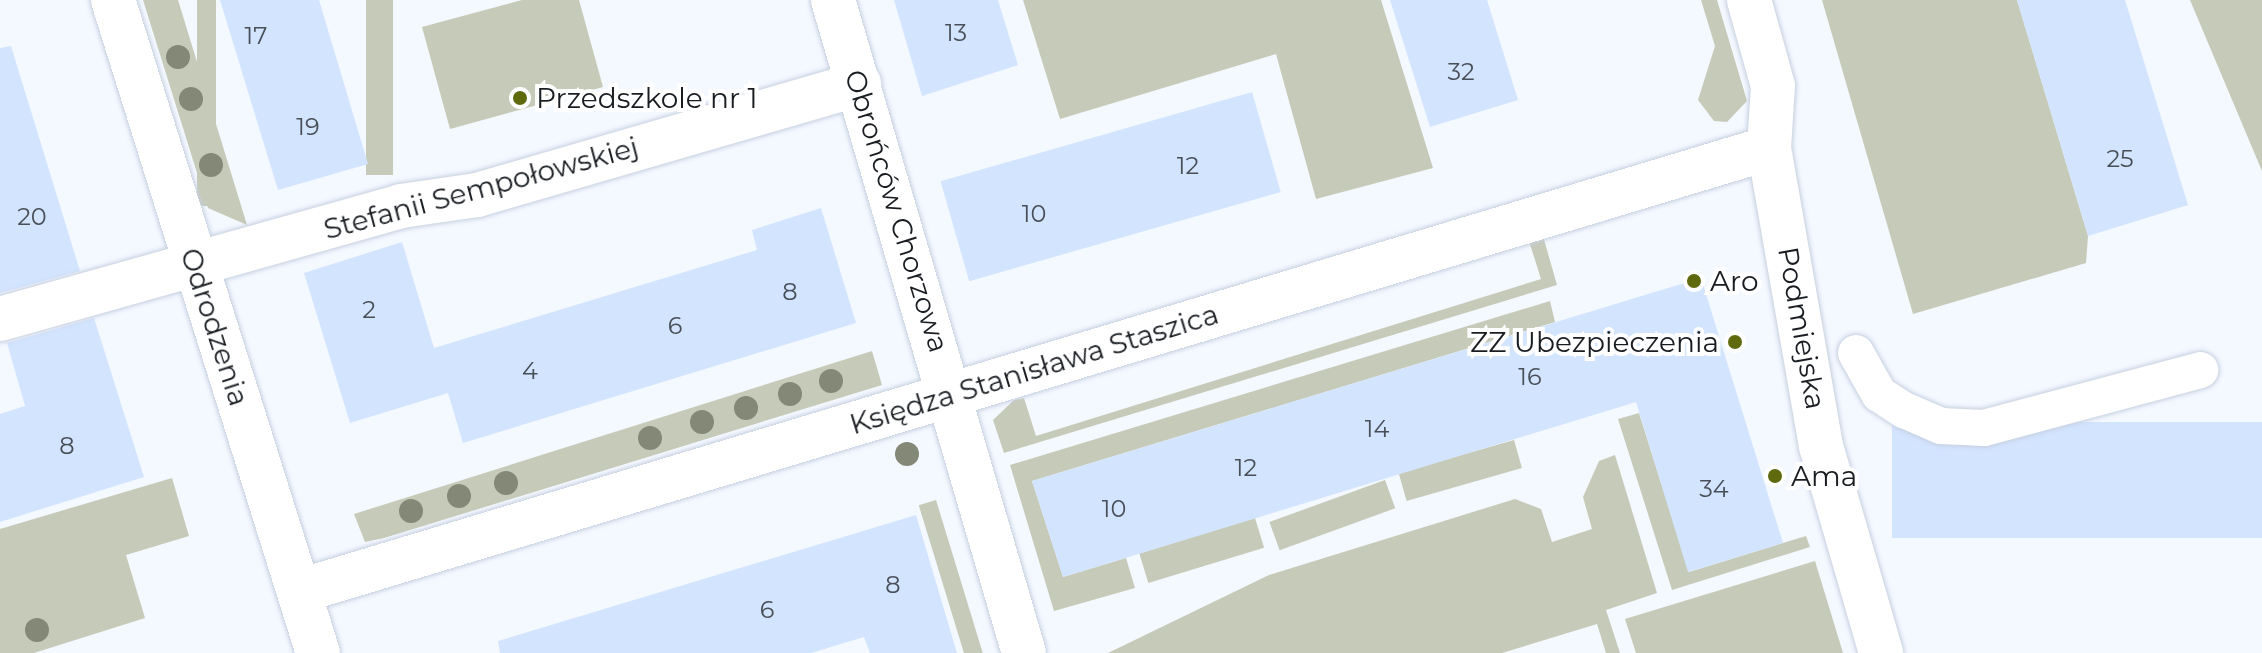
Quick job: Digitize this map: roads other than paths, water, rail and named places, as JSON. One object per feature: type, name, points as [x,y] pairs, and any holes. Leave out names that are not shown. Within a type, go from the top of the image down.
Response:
[{"type":"street","name":"Odrodzenia","points":[[113,0],[318,653]]},
{"type":"street","name":"Obrońców Chorzowa","points":[[833,0],[1024,653]]},
{"type":"street","name":"Podmiejska","points":[[1749,0],[1773,86],[1769,148],[1821,446],[1881,653]]},
{"type":"street","name":"Stefanii Sempołowskiej","points":[[0,319],[401,206],[477,195],[859,84]]},
{"type":"street","name":"Księdza Stanisława Staszica","points":[[300,591],[1769,148]]},
{"type":"lane","points":[[1856,353],[1879,394],[1904,410],[1941,426],[1984,428],[2200,370]]},
{"type":"place","name":"Przedszkole nr 1","points":[[520,98]]},
{"type":"place","name":"Aro","points":[[1694,281]]},
{"type":"place","name":"ZZ Ubezpieczenia","points":[[1735,342]]},
{"type":"place","name":"Ama","points":[[1775,476]]}]
